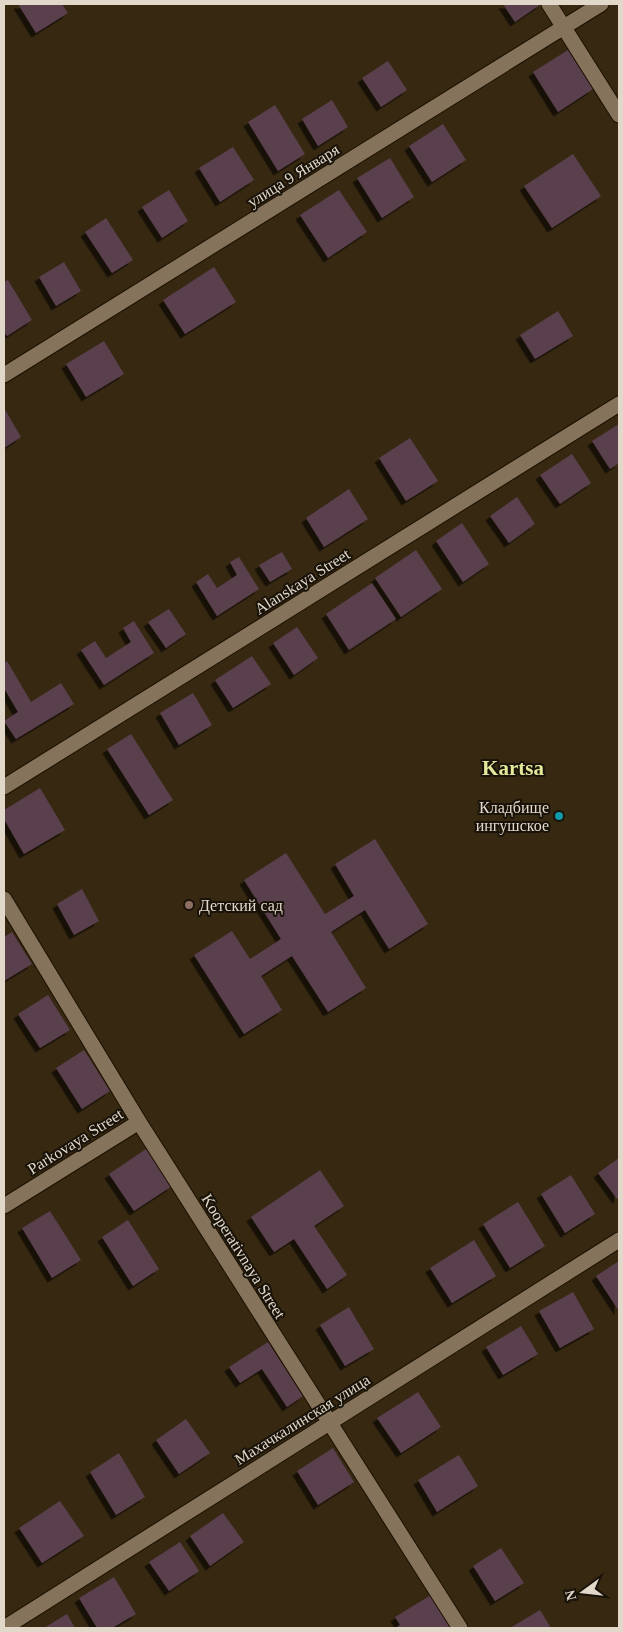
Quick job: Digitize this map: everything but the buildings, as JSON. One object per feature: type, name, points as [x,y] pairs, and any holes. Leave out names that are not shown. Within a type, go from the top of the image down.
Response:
[{"type":"street","points":[[549,4],[619,115]]},
{"type":"street","name":"улица 9 Января","points":[[4,375],[601,4]]},
{"type":"street","name":"Alanskaya Street","points":[[4,787],[619,404]]},
{"type":"street","name":"Kooperativnaya Street","points":[[4,899],[138,1122],[460,1628]]},
{"type":"street","name":"Parkovaya Street","points":[[4,1206],[138,1122]]},
{"type":"street","name":"Махачкалинская улица","points":[[4,1628],[619,1240]]},
{"type":"place","name":"Кладбище ингушское","points":[[559,816]]},
{"type":"place","name":"Детский сад","points":[[189,905]]},
{"type":"district","name":"Kartsa","points":[[513,768]]}]
